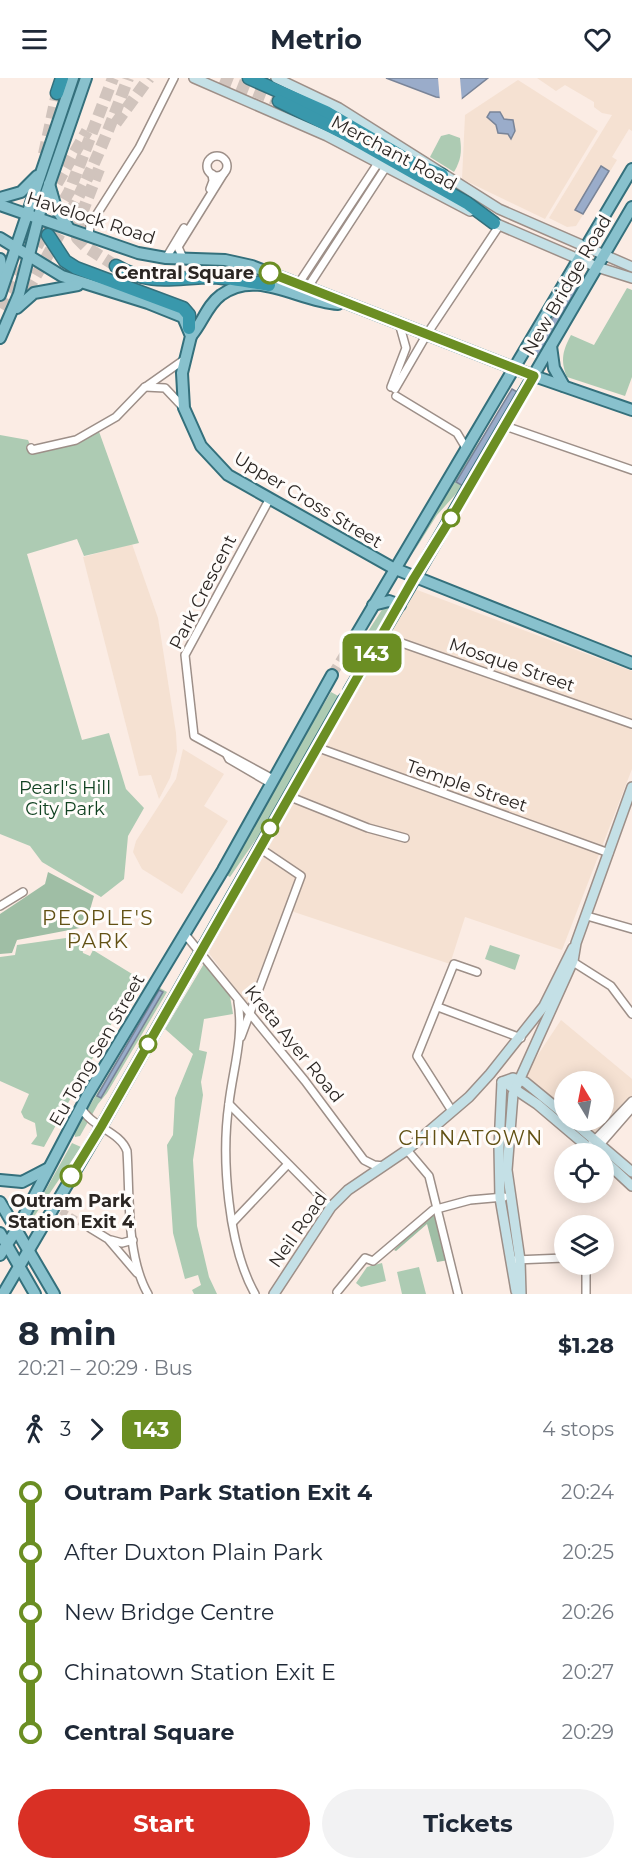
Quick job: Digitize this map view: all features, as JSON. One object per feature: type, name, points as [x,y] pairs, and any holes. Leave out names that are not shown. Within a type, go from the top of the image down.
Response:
[{"type":"highway","points":[[57,93],[62,78]]},
{"type":"highway","points":[[249,78],[326,112],[415,164],[442,175]]},
{"type":"highway","points":[[279,101],[358,141],[467,203],[497,225]]},
{"type":"highway","points":[[48,236],[65,261],[76,268],[183,308],[189,315],[190,332]]},
{"type":"highway","points":[[117,267],[133,276],[150,280],[213,277],[269,285]]},
{"type":"main road","points":[[2,334],[12,314],[27,256],[32,217],[43,169],[73,78]]},
{"type":"main road","points":[[1,293],[16,249],[49,183],[86,78]]},
{"type":"main road","name":"Merchant Road","points":[[194,78],[327,136],[497,225],[597,267],[632,278]]},
{"type":"main road","name":"Merchant Road","points":[[276,78],[339,108],[499,209],[632,267]]},
{"type":"main road","points":[[0,198],[26,189],[43,169]]},
{"type":"main road","points":[[349,647],[393,568],[632,169]]},
{"type":"main road","points":[[49,183],[56,208],[68,228]]},
{"type":"main road","points":[[616,195],[620,205],[632,205]]},
{"type":"main road","name":"Havelock Road","points":[[0,205],[128,250],[166,258],[242,264],[304,285],[344,304],[534,376],[632,410]]},
{"type":"main road","name":"New Bridge Road","points":[[3,1294],[28,1248],[57,1209],[294,785],[414,578],[506,426],[632,205]]},
{"type":"main road","points":[[0,238],[27,256],[81,284],[171,311],[183,317],[190,332],[222,294],[239,286],[269,285],[312,300],[344,304]]},
{"type":"main road","points":[[0,259],[4,273],[1,293]]},
{"type":"main road","points":[[12,314],[34,293],[45,289],[81,284]]},
{"type":"main road","points":[[0,315],[4,320],[2,334]]},
{"type":"main road","name":"Upper Cross Street","points":[[190,332],[182,373],[184,408],[189,425],[210,459],[228,475],[269,500],[414,578],[632,663]]},
{"type":"main road","points":[[551,346],[554,368],[564,386]]},
{"type":"main road","points":[[373,605],[389,601],[400,605]]},
{"type":"main road","name":"Eu Tong Sen Street","points":[[0,1255],[17,1229],[81,1107],[219,875],[332,675]]},
{"type":"main road","points":[[505,1197],[514,1088],[520,1080],[570,960],[632,787]]},
{"type":"main road","points":[[219,875],[222,882],[229,884],[241,879]]},
{"type":"main road","name":"Neil Road","points":[[274,1294],[331,1207],[348,1190],[407,1150],[490,1074],[521,1038],[544,1006],[570,960]]},
{"type":"main road","points":[[490,1074],[514,1088],[583,1143]]},
{"type":"main road","points":[[502,1082],[513,1078],[520,1080],[554,1106]]},
{"type":"main road","points":[[502,1082],[499,1147],[521,1294]]},
{"type":"main road","points":[[584,1131],[632,1172]]},
{"type":"main road","points":[[0,1180],[22,1182],[48,1168]]},
{"type":"main road","points":[[614,1170],[632,1186]]},
{"type":"main road","points":[[0,1202],[54,1294]]},
{"type":"main road","points":[[0,1233],[35,1294]]},
{"type":"main road","points":[[516,1294],[517,1260]]},
{"type":"street","points":[[88,236],[90,225],[139,148],[174,78]]},
{"type":"street","points":[[166,258],[212,184],[212,174],[207,165],[209,159],[217,156],[226,161],[224,173],[178,247],[183,258]]},
{"type":"street","points":[[304,285],[316,257],[364,184],[382,165]]},
{"type":"street","points":[[304,285],[325,261],[348,226],[372,189],[382,165]]},
{"type":"street","points":[[212,174],[224,173]]},
{"type":"street","points":[[364,184],[372,189]]},
{"type":"street","points":[[340,221],[348,226]]},
{"type":"street","points":[[394,391],[427,334],[497,225]]},
{"type":"street","points":[[326,242],[334,246]]},
{"type":"street","points":[[316,257],[325,261]]},
{"type":"street","points":[[394,391],[406,348],[399,323]]},
{"type":"street","points":[[31,447],[32,450],[76,440],[116,417],[144,388],[185,359]]},
{"type":"street","points":[[144,388],[165,388],[184,408]]},
{"type":"street","points":[[394,391],[457,434],[466,448]]},
{"type":"street","points":[[506,426],[632,470]]},
{"type":"street","name":"Park Crescent","points":[[269,500],[197,628],[184,661],[194,736],[227,755],[229,759],[272,781]]},
{"type":"street","name":"Mosque Street","points":[[382,636],[632,724]]},
{"type":"street","name":"Temple Street","points":[[316,747],[609,853]]},
{"type":"street","points":[[294,785],[293,798],[368,828],[405,838]]},
{"type":"street","points":[[286,799],[329,813]]},
{"type":"street","points":[[239,1040],[301,876],[258,848]]},
{"type":"street","points":[[0,906],[23,892]]},
{"type":"street","points":[[587,916],[632,929]]},
{"type":"street","name":"Kreta Ayer Road","points":[[184,933],[305,1081],[364,1161],[384,1166]]},
{"type":"street","points":[[570,960],[611,986],[632,1014]]},
{"type":"street","points":[[452,1111],[417,1056],[454,964],[477,972]]},
{"type":"street","points":[[255,1294],[245,1270],[233,1222],[226,1146],[229,1104],[239,1040],[237,1000],[248,1001],[256,996]]},
{"type":"street","points":[[438,1006],[521,1038]]},
{"type":"street","points":[[598,1142],[632,1101]]},
{"type":"street","points":[[229,1104],[331,1207]]},
{"type":"street","points":[[81,1107],[87,1117],[122,1142],[127,1151],[133,1240],[139,1275]]},
{"type":"street","points":[[598,1142],[632,1108]]},
{"type":"street","points":[[407,1150],[428,1173],[439,1208],[458,1294]]},
{"type":"street","points":[[233,1222],[287,1165]]},
{"type":"street","points":[[337,1292],[365,1258],[373,1261],[432,1210],[470,1200],[505,1197]]},
{"type":"street","points":[[92,1229],[122,1252],[139,1275],[148,1294]]},
{"type":"street","points":[[108,1239],[122,1243],[133,1240]]},
{"type":"street","points":[[122,1252],[127,1255],[134,1250]]},
{"type":"street","points":[[517,1260],[554,1258]]},
{"type":"street","points":[[586,1275],[586,1294]]},
{"type":"shaded area","points":[[537,78],[632,78],[632,131],[629,129],[612,157],[617,160],[576,226],[567,227],[549,218],[612,115],[602,113],[594,107],[594,102],[565,85],[556,91]]},
{"type":"shaded area","points":[[518,80],[598,131],[545,219],[462,179],[465,115]]},
{"type":"shaded area","points":[[132,544],[158,618],[176,733],[177,751],[170,778],[159,799],[151,775],[139,776],[83,557]]},
{"type":"shaded area","points":[[412,588],[632,671],[632,769],[562,950],[465,917],[450,964],[285,909],[247,1004],[208,952]]},
{"type":"shaded area","points":[[183,749],[224,774],[204,806],[228,821],[182,894],[142,869],[133,852],[136,841],[176,779]]},
{"type":"shaded area","points":[[561,1020],[632,1079],[632,1096],[614,1116],[614,1071],[554,1071],[554,1104],[522,1079]]},
{"type":"shaded area","points":[[588,1131],[600,1131],[595,1137]]},
{"type":"green space","points":[[449,134],[460,138],[460,156],[454,172],[430,157],[441,136]]},
{"type":"green space","points":[[627,288],[632,290],[632,377],[625,396],[567,377],[563,360],[564,350],[571,335],[594,345]]},
{"type":"green space","name":"Pearl's Hill City Park","points":[[97,426],[139,543],[84,556],[77,539],[27,554],[82,740],[109,733],[126,789],[144,808],[128,836],[124,879],[101,897],[42,862],[30,846],[0,834],[0,435],[28,440],[31,447],[73,438]]},
{"type":"green space","points":[[486,432],[457,481],[463,486],[437,515],[413,553],[458,473]]},
{"type":"green space","points":[[385,605],[390,606],[391,609],[364,654],[356,650]]},
{"type":"green space","points":[[331,692],[340,697],[259,835],[230,877],[223,873]]},
{"type":"green space","points":[[48,872],[94,896],[85,927],[17,940],[12,953],[0,954],[0,914],[45,884]]},
{"type":"green space","points":[[80,936],[83,953],[90,956],[93,950],[137,977],[44,1147],[31,1144],[37,1136],[35,1123],[24,1118],[21,1112],[29,1094],[0,1081],[0,957],[15,955],[17,945]]},
{"type":"green space","points":[[490,945],[520,955],[515,970],[485,959]]},
{"type":"green space","points":[[205,962],[230,996],[233,1014],[204,1019],[199,1050],[207,1052],[201,1082],[203,1095],[193,1160],[197,1226],[209,1277],[217,1294],[194,1294],[192,1290],[201,1285],[198,1275],[185,1279],[173,1233],[167,1145],[173,1135],[175,1098],[193,1054],[165,1029]]},
{"type":"green space","points":[[160,988],[167,992],[80,1136],[75,1137],[74,1132]]},
{"type":"green space","points":[[72,1143],[81,1147],[31,1221],[30,1218]]},
{"type":"green space","points":[[434,1215],[438,1218],[449,1260],[437,1262],[427,1224],[396,1251],[394,1250],[429,1216]]},
{"type":"green space","points":[[382,1263],[386,1281],[361,1287],[356,1283],[367,1267]]},
{"type":"green space","points":[[419,1267],[426,1294],[402,1294],[397,1272]]},
{"type":"water","points":[[386,78],[488,78],[460,100],[436,97]]},
{"type":"water","points":[[490,112],[500,112],[504,119],[513,120],[515,131],[511,139],[508,134],[498,133],[496,125],[487,117]]},
{"type":"water","points":[[601,166],[609,171],[583,214],[575,210]]},
{"type":"water","points":[[577,277],[584,281],[539,357],[532,353]]},
{"type":"water","points":[[512,389],[519,393],[463,486],[456,482]]},
{"type":"water","points":[[159,990],[163,992],[101,1098],[97,1096]]},
{"type":"pier","points":[[438,78],[460,78],[462,102],[440,101]]},
{"type":"tunnel","points":[[0,308],[69,192],[113,78]]},
{"type":"tunnel","points":[[17,306],[50,252],[79,195],[128,78]]},
{"type":"tunnel","points":[[116,123],[149,78]]},
{"type":"tunnel","points":[[221,78],[279,101]]},
{"type":"tunnel","points":[[62,117],[82,83]]},
{"type":"tunnel","points":[[44,154],[57,93]]},
{"type":"tunnel","points":[[48,199],[87,131]]},
{"type":"tunnel","points":[[99,169],[80,218],[77,238],[86,247],[116,266]]},
{"type":"tunnel","points":[[17,259],[28,232],[38,189]]},
{"type":"tunnel","points":[[332,675],[349,647]]},
{"type":"tunnel","points":[[61,1211],[90,1228]]},
{"type":"bus line","name":"143","points":[[71,1176],[427,555],[534,376],[344,304],[270,273]]},
{"type":"place","name":"Central Square","points":[[270,273]]},
{"type":"place","name":"Outram Park Station Exit 4","points":[[71,1176]]},
{"type":"district","name":"PEOPLE'S PARK","points":[[98,930]]},
{"type":"district","name":"CHINATOWN","points":[[471,1138]]}]
